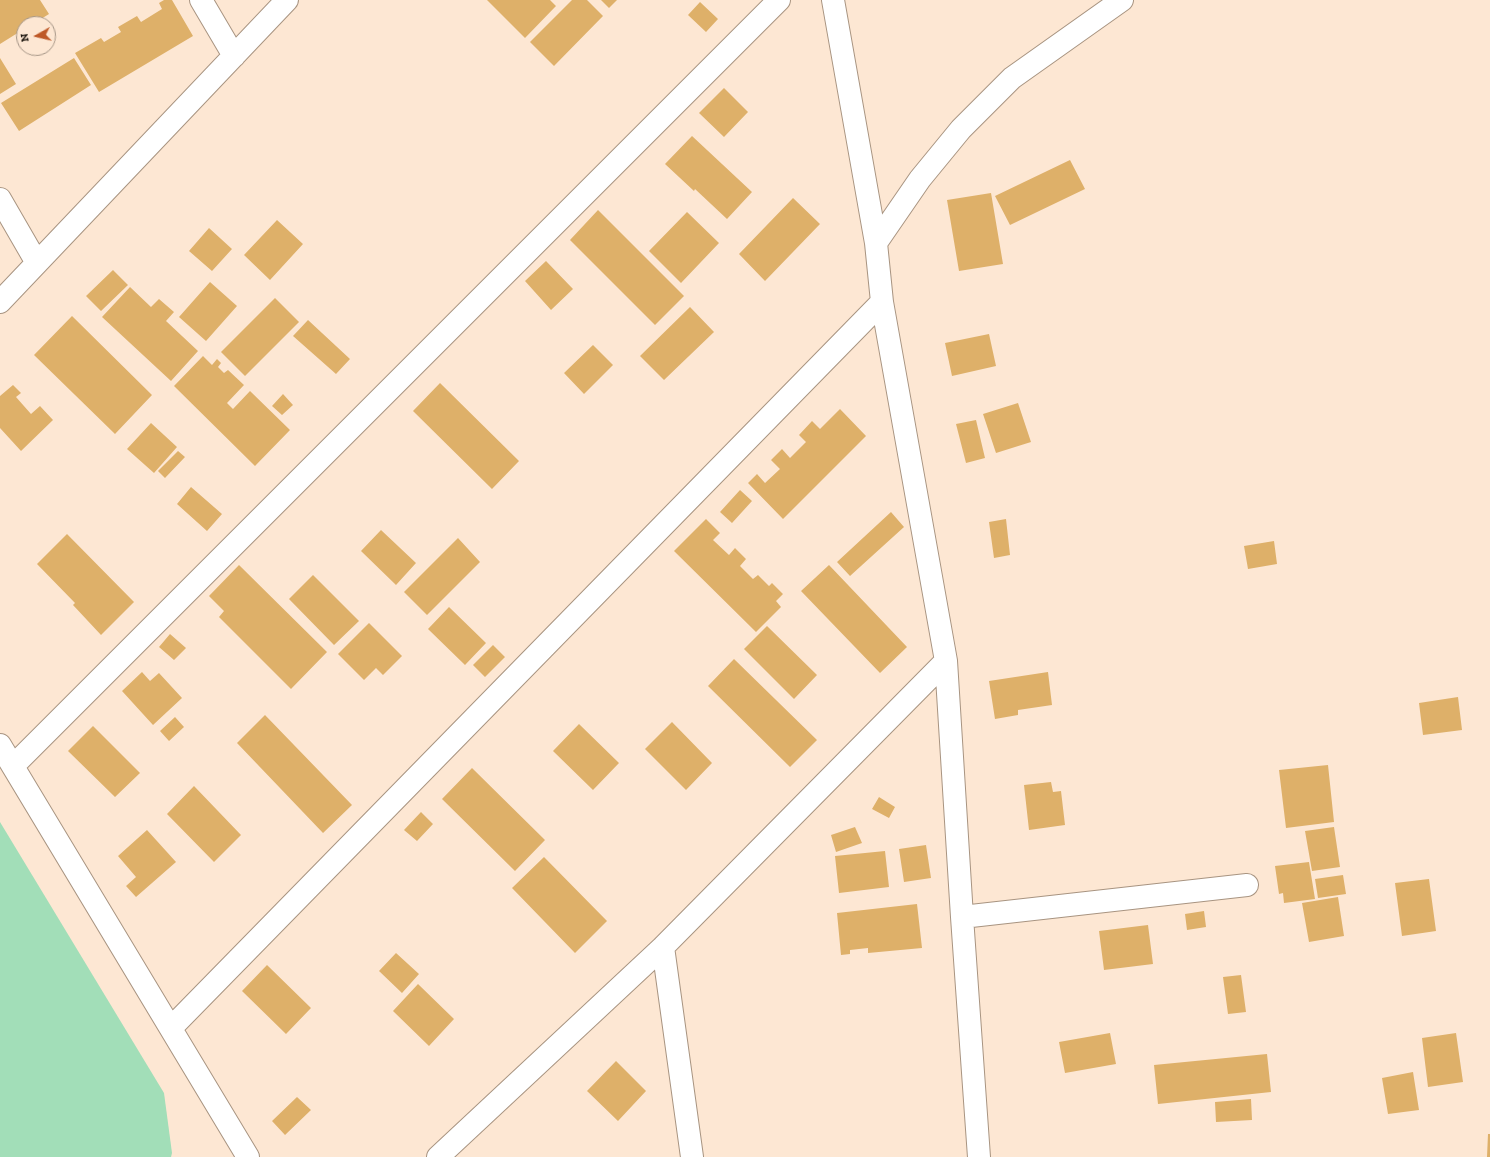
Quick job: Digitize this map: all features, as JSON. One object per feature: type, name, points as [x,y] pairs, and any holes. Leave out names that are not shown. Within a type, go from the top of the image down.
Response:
[{"type":"street","points":[[201,0],[234,56]]},
{"type":"street","points":[[0,302],[287,0]]},
{"type":"street","points":[[13,766],[779,0]]},
{"type":"street","points":[[833,0],[876,243],[882,302],[946,661],[979,1157]]},
{"type":"street","points":[[876,243],[920,179],[961,129],[1012,78],[1122,0]]},
{"type":"street","points":[[0,199],[37,263]]},
{"type":"street","points":[[171,1028],[882,302]]},
{"type":"street","points":[[438,1157],[663,947],[946,661]]},
{"type":"street","points":[[0,745],[248,1157]]},
{"type":"street","points":[[962,917],[1247,885]]},
{"type":"street","points":[[663,947],[692,1157]]},
{"type":"green space","points":[[0,822],[164,1093],[172,1153],[171,1157],[0,1157]]},
{"type":"building","points":[[0,0],[40,0],[49,14],[46,16],[16,16],[16,34],[0,44]]},
{"type":"building","points":[[164,0],[172,0],[193,36],[99,92],[75,53],[101,38],[104,42],[121,32],[118,27],[137,16],[141,22],[162,9],[159,3]]},
{"type":"building","points":[[487,0],[550,0],[556,6],[525,38]]},
{"type":"building","points":[[572,0],[587,0],[603,16],[554,66],[530,42]]},
{"type":"building","points":[[601,0],[617,0],[609,8]]},
{"type":"building","points":[[700,2],[718,19],[706,32],[688,15]]},
{"type":"building","points":[[0,58],[16,84],[0,94]]},
{"type":"building","points":[[74,58],[91,85],[19,131],[1,103]]},
{"type":"building","points":[[724,88],[748,112],[724,137],[699,113]]},
{"type":"building","points":[[692,136],[752,192],[727,219],[695,189],[694,191],[665,164]]},
{"type":"building","points":[[1070,160],[1085,189],[1010,225],[995,196]]},
{"type":"building","points":[[991,193],[1003,264],[959,271],[947,200]]},
{"type":"building","points":[[793,198],[820,224],[765,281],[739,254]]},
{"type":"building","points":[[598,210],[684,296],[655,325],[570,240]]},
{"type":"building","points":[[687,212],[719,243],[681,283],[649,251]]},
{"type":"building","points":[[277,220],[303,244],[270,280],[244,255]]},
{"type":"building","points":[[209,228],[232,249],[212,271],[189,251]]},
{"type":"building","points":[[546,261],[573,289],[551,310],[525,281]]},
{"type":"building","points":[[113,270],[128,285],[101,311],[86,296]]},
{"type":"building","points":[[210,282],[237,306],[206,341],[179,317]]},
{"type":"building","points":[[130,287],[151,307],[159,299],[174,312],[166,321],[198,351],[171,381],[102,317]]},
{"type":"building","points":[[275,298],[299,322],[245,376],[221,352]]},
{"type":"building","points":[[690,307],[714,332],[664,380],[640,356]]},
{"type":"building","points":[[72,316],[152,395],[115,434],[34,355]]},
{"type":"building","points":[[308,320],[350,359],[336,374],[293,336]]},
{"type":"building","points":[[989,334],[996,366],[952,376],[945,343]]},
{"type":"building","points":[[593,345],[613,365],[584,394],[564,373]]},
{"type":"building","points":[[203,356],[212,365],[217,359],[221,363],[218,367],[224,373],[228,370],[244,385],[227,403],[233,409],[250,391],[290,430],[255,466],[174,386]]},
{"type":"building","points":[[440,383],[519,461],[492,489],[413,411]]},
{"type":"building","points":[[13,385],[21,393],[16,397],[31,414],[40,406],[53,420],[21,451],[0,428],[0,396]]},
{"type":"building","points":[[283,394],[293,405],[282,415],[272,406]]},
{"type":"building","points":[[1018,403],[1031,442],[996,453],[983,414]]},
{"type":"building","points":[[840,409],[866,436],[783,519],[748,483],[757,474],[765,483],[780,469],[771,460],[782,449],[790,458],[806,442],[799,435],[812,421],[820,429]]},
{"type":"building","points":[[976,420],[985,458],[966,463],[956,424]]},
{"type":"building","points":[[151,423],[177,447],[154,473],[127,449]]},
{"type":"building","points":[[178,451],[185,457],[165,478],[158,471]]},
{"type":"building","points":[[191,487],[222,514],[207,531],[177,504]]},
{"type":"building","points":[[740,490],[752,501],[732,523],[720,512]]},
{"type":"building","points":[[891,512],[904,527],[850,576],[837,562]]},
{"type":"building","points":[[706,519],[720,533],[713,540],[729,555],[735,548],[746,559],[740,566],[753,579],[758,575],[769,586],[772,583],[783,594],[776,601],[781,607],[756,632],[674,551]]},
{"type":"building","points":[[1006,519],[1010,555],[994,558],[989,522]]},
{"type":"building","points":[[381,530],[416,563],[396,585],[361,551]]},
{"type":"building","points":[[67,534],[134,602],[101,635],[73,605],[75,603],[37,564]]},
{"type":"building","points":[[458,538],[480,562],[427,615],[404,592]]},
{"type":"building","points":[[1274,541],[1277,564],[1248,569],[1244,546]]},
{"type":"building","points":[[239,565],[327,652],[291,689],[219,617],[224,611],[209,596]]},
{"type":"building","points":[[829,565],[907,647],[880,673],[801,591]]},
{"type":"building","points":[[313,575],[359,621],[334,645],[289,599]]},
{"type":"building","points":[[449,607],[486,643],[465,665],[428,629]]},
{"type":"building","points":[[369,623],[402,656],[383,675],[376,668],[364,680],[338,654]]},
{"type":"building","points":[[767,626],[817,675],[794,699],[744,649]]},
{"type":"building","points":[[170,634],[186,648],[174,660],[159,647]]},
{"type":"building","points":[[493,645],[505,657],[485,677],[473,665]]},
{"type":"building","points":[[734,659],[817,740],[790,767],[708,686]]},
{"type":"building","points":[[142,672],[150,681],[159,673],[182,698],[153,725],[122,691]]},
{"type":"building","points":[[1048,672],[1052,705],[1018,710],[1018,715],[995,719],[989,681]]},
{"type":"building","points":[[1458,697],[1462,730],[1423,735],[1419,703]]},
{"type":"building","points":[[265,715],[352,805],[323,833],[237,743]]},
{"type":"building","points":[[175,717],[184,727],[169,741],[160,731]]},
{"type":"building","points":[[672,722],[712,763],[686,790],[645,749]]},
{"type":"building","points":[[579,724],[619,763],[593,790],[553,751]]},
{"type":"building","points":[[93,726],[140,773],[115,797],[68,751]]},
{"type":"building","points":[[1328,765],[1334,822],[1286,828],[1279,770]]},
{"type":"building","points":[[472,768],[545,840],[515,871],[442,799]]},
{"type":"building","points":[[1051,782],[1053,792],[1061,791],[1065,825],[1029,830],[1024,785]]},
{"type":"building","points":[[194,786],[241,835],[214,862],[167,814]]},
{"type":"building","points":[[879,797],[895,807],[889,818],[872,809]]},
{"type":"building","points":[[421,812],[433,824],[417,841],[404,830]]},
{"type":"building","points":[[855,827],[862,843],[836,852],[831,835]]},
{"type":"building","points":[[1334,827],[1340,867],[1312,871],[1305,831]]},
{"type":"building","points":[[147,830],[176,862],[136,897],[126,886],[136,877],[118,856]]},
{"type":"building","points":[[926,845],[931,878],[904,882],[899,849]]},
{"type":"building","points":[[885,851],[889,887],[839,893],[835,856]]},
{"type":"building","points":[[544,857],[607,921],[575,953],[512,888]]},
{"type":"building","points":[[1309,862],[1315,899],[1284,903],[1283,893],[1279,894],[1275,866]]},
{"type":"building","points":[[1343,875],[1346,894],[1318,898],[1315,879]]},
{"type":"building","points":[[1429,879],[1436,931],[1402,936],[1395,883]]},
{"type":"building","points":[[1338,897],[1344,936],[1309,942],[1302,903]]},
{"type":"building","points":[[917,904],[922,948],[868,953],[868,948],[850,950],[850,954],[841,955],[837,913]]},
{"type":"building","points":[[1204,911],[1206,927],[1187,930],[1185,914]]},
{"type":"building","points":[[1148,925],[1153,964],[1104,970],[1099,931]]},
{"type":"building","points":[[396,953],[419,974],[402,993],[379,971]]},
{"type":"building","points":[[267,965],[311,1008],[286,1034],[242,991]]},
{"type":"building","points":[[1241,975],[1246,1012],[1228,1014],[1223,977]]},
{"type":"building","points":[[418,984],[454,1019],[429,1046],[393,1011]]},
{"type":"building","points":[[1110,1033],[1116,1064],[1065,1073],[1059,1042]]},
{"type":"building","points":[[1456,1033],[1463,1082],[1428,1087],[1422,1038]]},
{"type":"building","points":[[1267,1054],[1271,1092],[1158,1104],[1154,1065]]},
{"type":"building","points":[[616,1061],[646,1091],[618,1121],[587,1091]]},
{"type":"building","points":[[1413,1072],[1419,1110],[1388,1114],[1382,1078]]},
{"type":"building","points":[[297,1097],[311,1110],[285,1135],[272,1121]]},
{"type":"building","points":[[1251,1099],[1252,1120],[1216,1122],[1215,1102]]},
{"type":"building","points":[[1488,1134],[1490,1134],[1490,1157],[1487,1157]]}]
